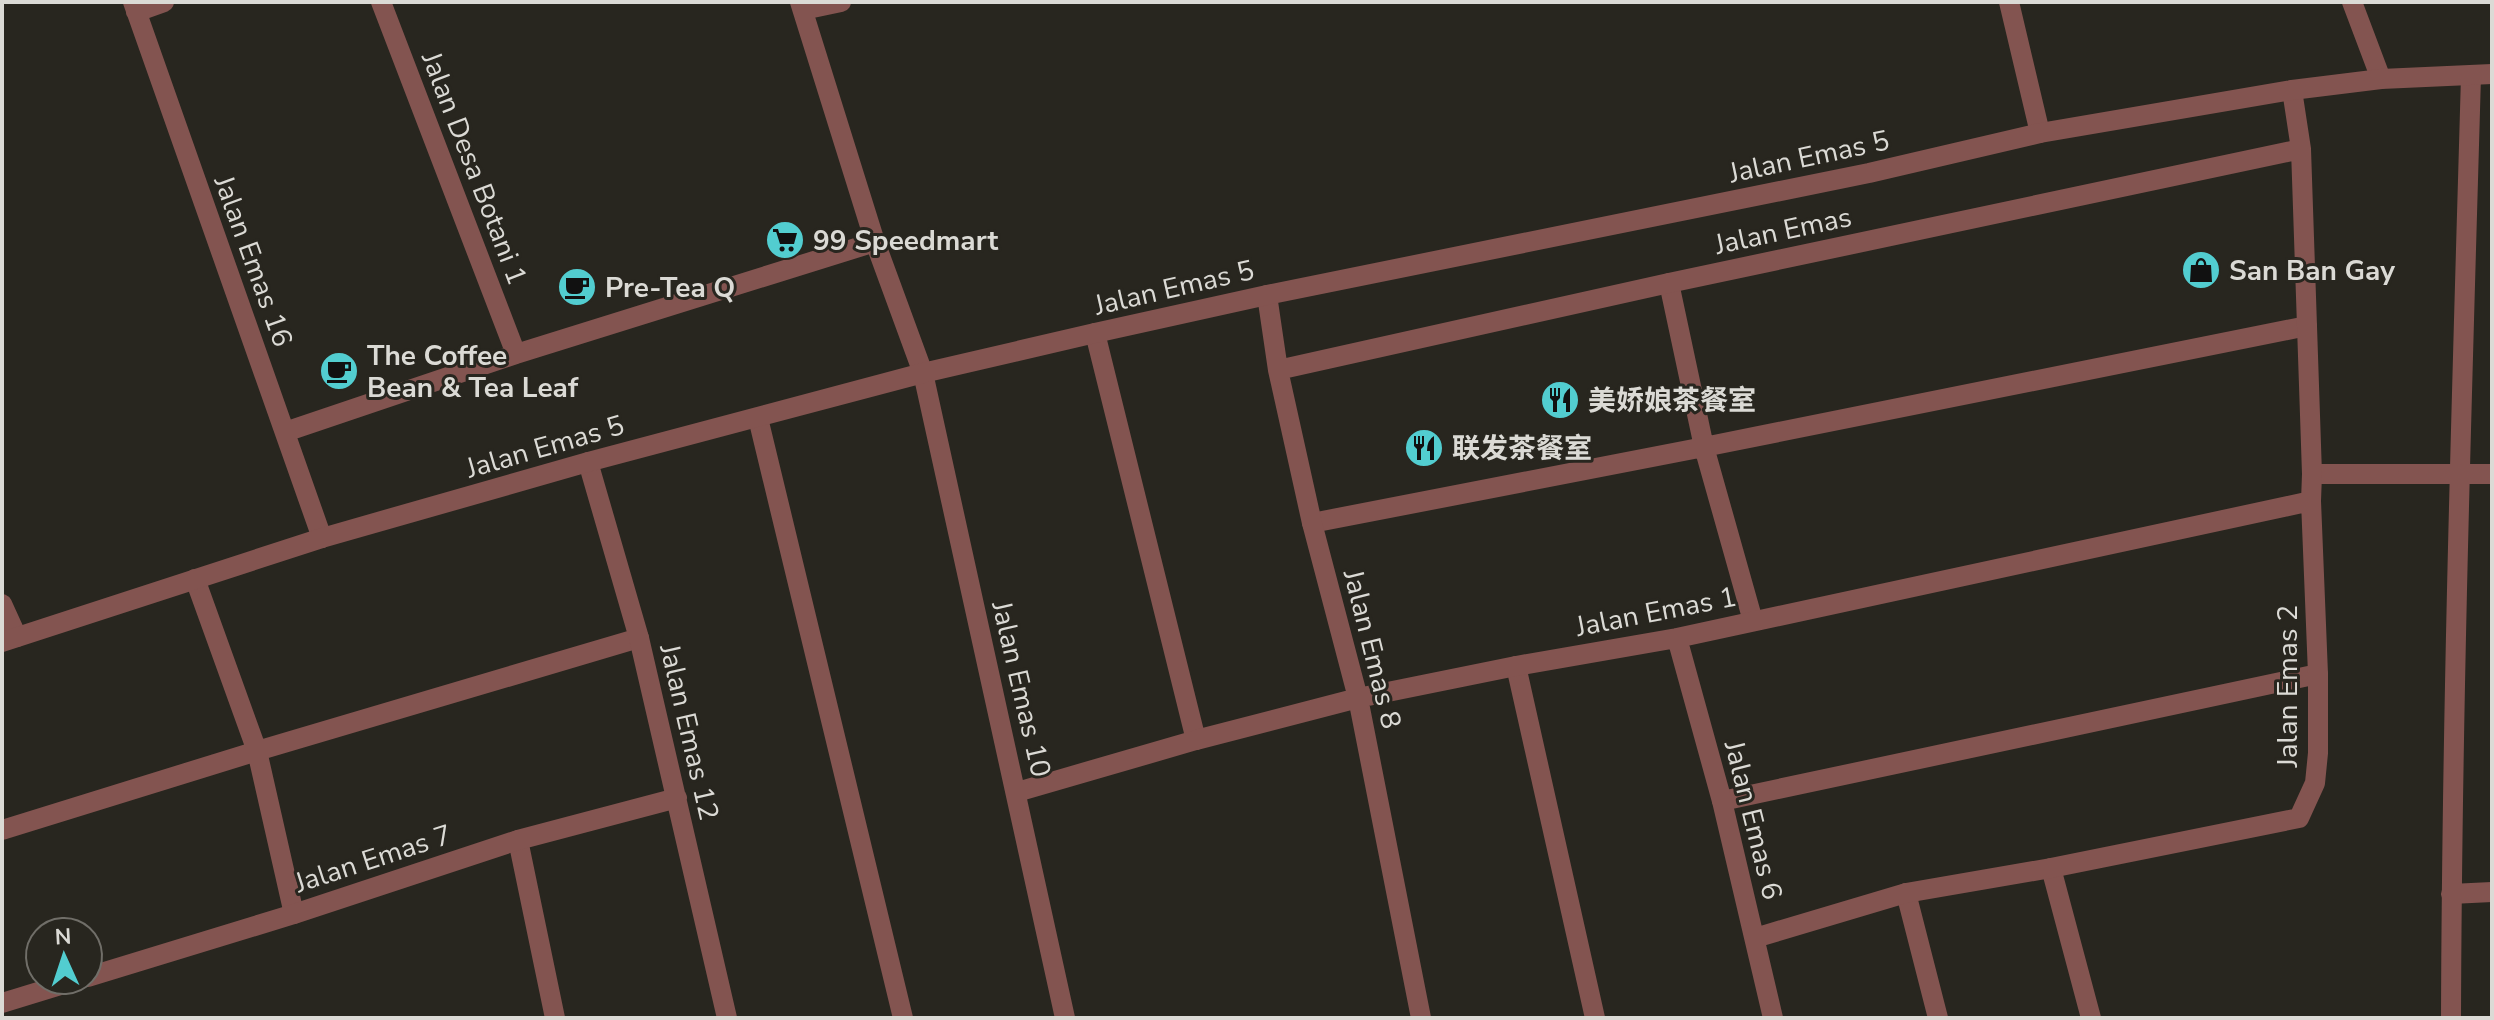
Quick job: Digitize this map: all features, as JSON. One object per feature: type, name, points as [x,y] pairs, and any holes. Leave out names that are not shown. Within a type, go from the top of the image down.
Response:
[{"type":"street","points":[[135,7],[164,2]]},
{"type":"street","name":"Jalan Desa Botani 1","points":[[381,2],[516,354]]},
{"type":"street","points":[[801,6],[841,2]]},
{"type":"street","points":[[2009,2],[2040,133]]},
{"type":"street","points":[[2352,2],[2381,79]]},
{"type":"street","name":"Jalan Emas 10","points":[[801,6],[875,242],[923,373],[1065,1018]]},
{"type":"street","name":"Jalan Emas 16","points":[[135,7],[322,538]]},
{"type":"street","name":"Jalan Emas 5","points":[[9,640],[322,538],[588,462],[923,373],[1095,333],[1869,173],[2040,133],[2292,90],[2381,79],[2492,74]]},
{"type":"street","points":[[2451,1018],[2451,894],[2471,76]]},
{"type":"street","name":"Jalan Emas 2","points":[[1755,938],[1906,893],[2051,868],[2299,818],[2315,783],[2318,674],[2301,149],[2292,90]]},
{"type":"street","name":"Jalan Emas","points":[[1278,370],[1669,283],[2301,149]]},
{"type":"street","points":[[285,432],[516,354],[875,242]]},
{"type":"street","points":[[1669,283],[1704,447],[1753,621]]},
{"type":"street","name":"Jalan Emas 8","points":[[1267,295],[1278,370],[1312,523],[1358,698],[1421,1018]]},
{"type":"street","points":[[1312,523],[2307,326]]},
{"type":"street","points":[[1095,333],[1196,740]]},
{"type":"street","points":[[758,418],[903,1018]]},
{"type":"street","name":"Jalan Emas 12","points":[[588,462],[639,638],[727,1018]]},
{"type":"street","points":[[2312,474],[2492,474]]},
{"type":"street","name":"Jalan Emas 1","points":[[1017,792],[1196,740],[1358,698],[1677,638],[2311,501]]},
{"type":"street","points":[[195,579],[257,751],[294,914]]},
{"type":"street","points":[[2,604],[9,640]]},
{"type":"street","points":[[2,830],[639,638]]},
{"type":"street","name":"Jalan Emas 6","points":[[1677,638],[1722,801],[1773,1018]]},
{"type":"street","points":[[1516,666],[1595,1018]]},
{"type":"street","points":[[1722,801],[2318,674]]},
{"type":"street","name":"Jalan Emas 7","points":[[104,972],[294,914],[518,840],[677,798]]},
{"type":"street","points":[[518,840],[555,1018]]},
{"type":"street","points":[[2051,868],[2091,1018]]},
{"type":"street","points":[[2451,894],[2492,892]]},
{"type":"street","points":[[1906,893],[1938,1018]]},
{"type":"street","points":[[2,1003],[25,996]]},
{"type":"place","name":"99 Speedmart","points":[[785,240]]},
{"type":"place","name":"San Ban Gay","points":[[2201,270]]},
{"type":"place","name":"Pre-Tea Q","points":[[577,287]]},
{"type":"place","name":"The Coffee Bean & Tea Leaf","points":[[339,371]]},
{"type":"place","name":"美娇娘茶餐室","points":[[1560,400]]},
{"type":"place","name":"联发茶餐室","points":[[1424,448]]}]
